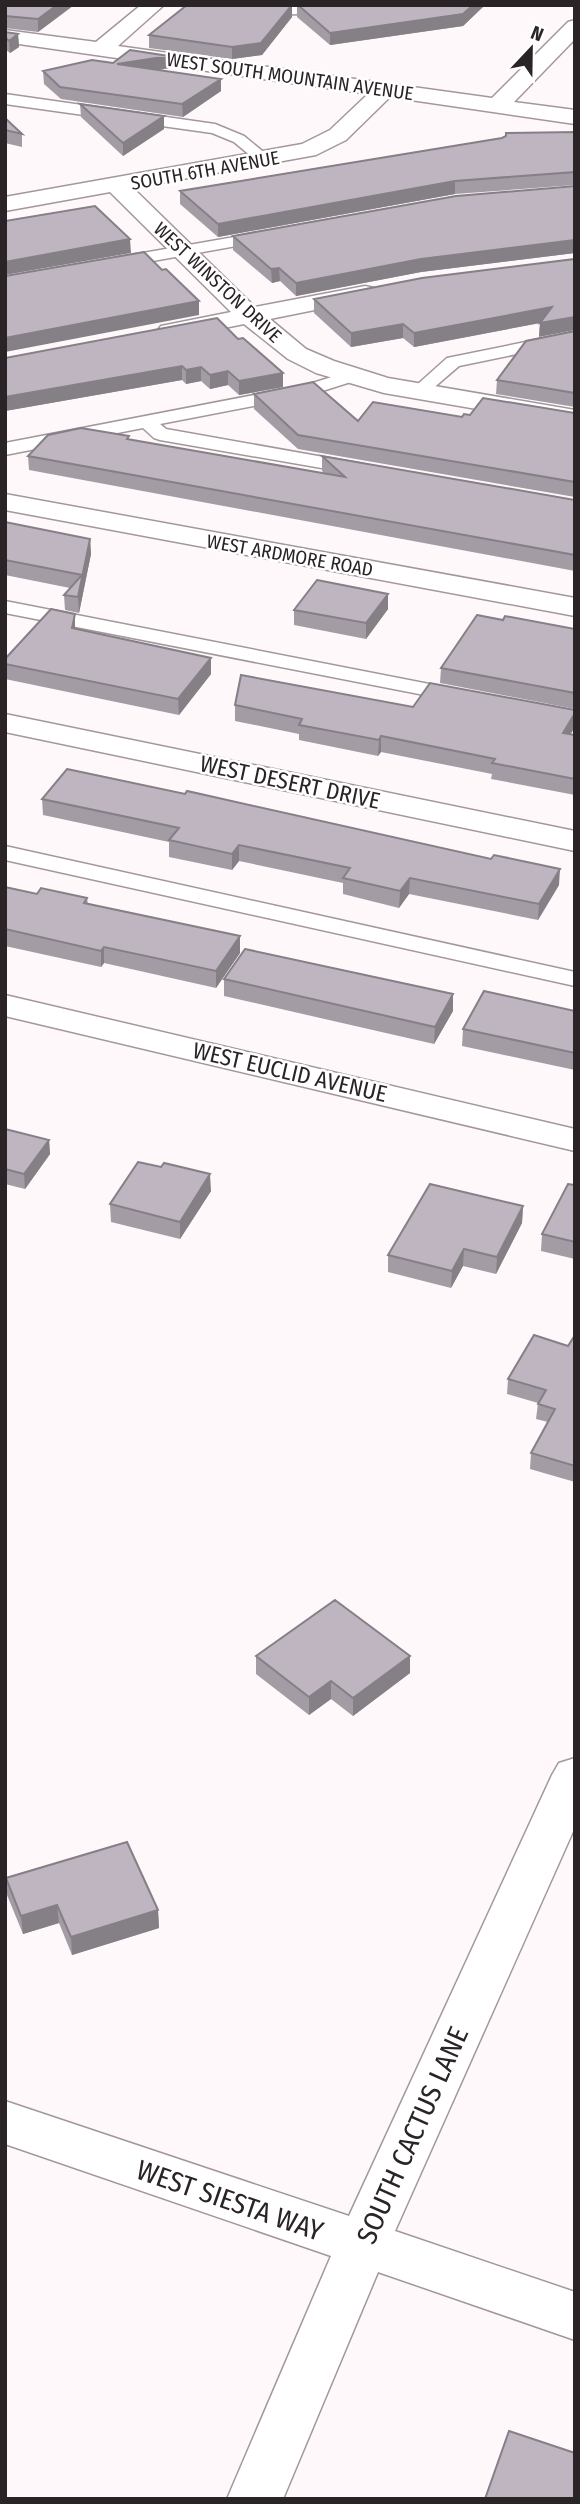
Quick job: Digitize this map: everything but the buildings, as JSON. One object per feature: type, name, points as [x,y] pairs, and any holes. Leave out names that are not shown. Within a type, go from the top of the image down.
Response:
[{"type":"street","points":[[270,5],[305,6]]},
{"type":"street","points":[[115,10],[149,9]]},
{"type":"street","points":[[101,49],[149,9]]},
{"type":"street","points":[[72,45],[95,26]]},
{"type":"street","points":[[497,106],[575,26]]},
{"type":"street","name":"WEST SOUTH MOUNTAIN AVENUE","points":[[5,36],[575,117]]},
{"type":"street","name":"SOUTH 6TH AVENUE","points":[[5,204],[308,150],[338,135],[385,90]]},
{"type":"street","name":"WEST WINSTON DRIVE","points":[[116,186],[250,316],[297,354],[351,376],[418,392],[575,418]]},
{"type":"street","points":[[141,337],[394,287]]},
{"type":"street","name":"WEST ARDMORE ROAD","points":[[5,502],[575,607]]},
{"type":"street","name":"WEST DESERT DRIVE","points":[[5,723],[575,841]]},
{"type":"street","name":"WEST EUCLID AVENUE","points":[[5,1005],[575,1140]]},
{"type":"street","name":"SOUTH CACTUS LANE","points":[[255,2499],[362,2246],[575,1775]]},
{"type":"street","name":"WEST SIESTA WAY","points":[[5,2122],[362,2246],[575,2316]]},
{"type":"lane","points":[[5,99],[215,130],[239,139],[264,159]]},
{"type":"lane","points":[[100,266],[291,232]]},
{"type":"lane","points":[[418,392],[453,362],[575,337]]},
{"type":"lane","points":[[5,449],[310,390],[351,376]]},
{"type":"lane","points":[[148,422],[160,434],[374,471]]},
{"type":"lane","points":[[5,607],[480,700]]},
{"type":"lane","points":[[5,853],[575,979]]}]
